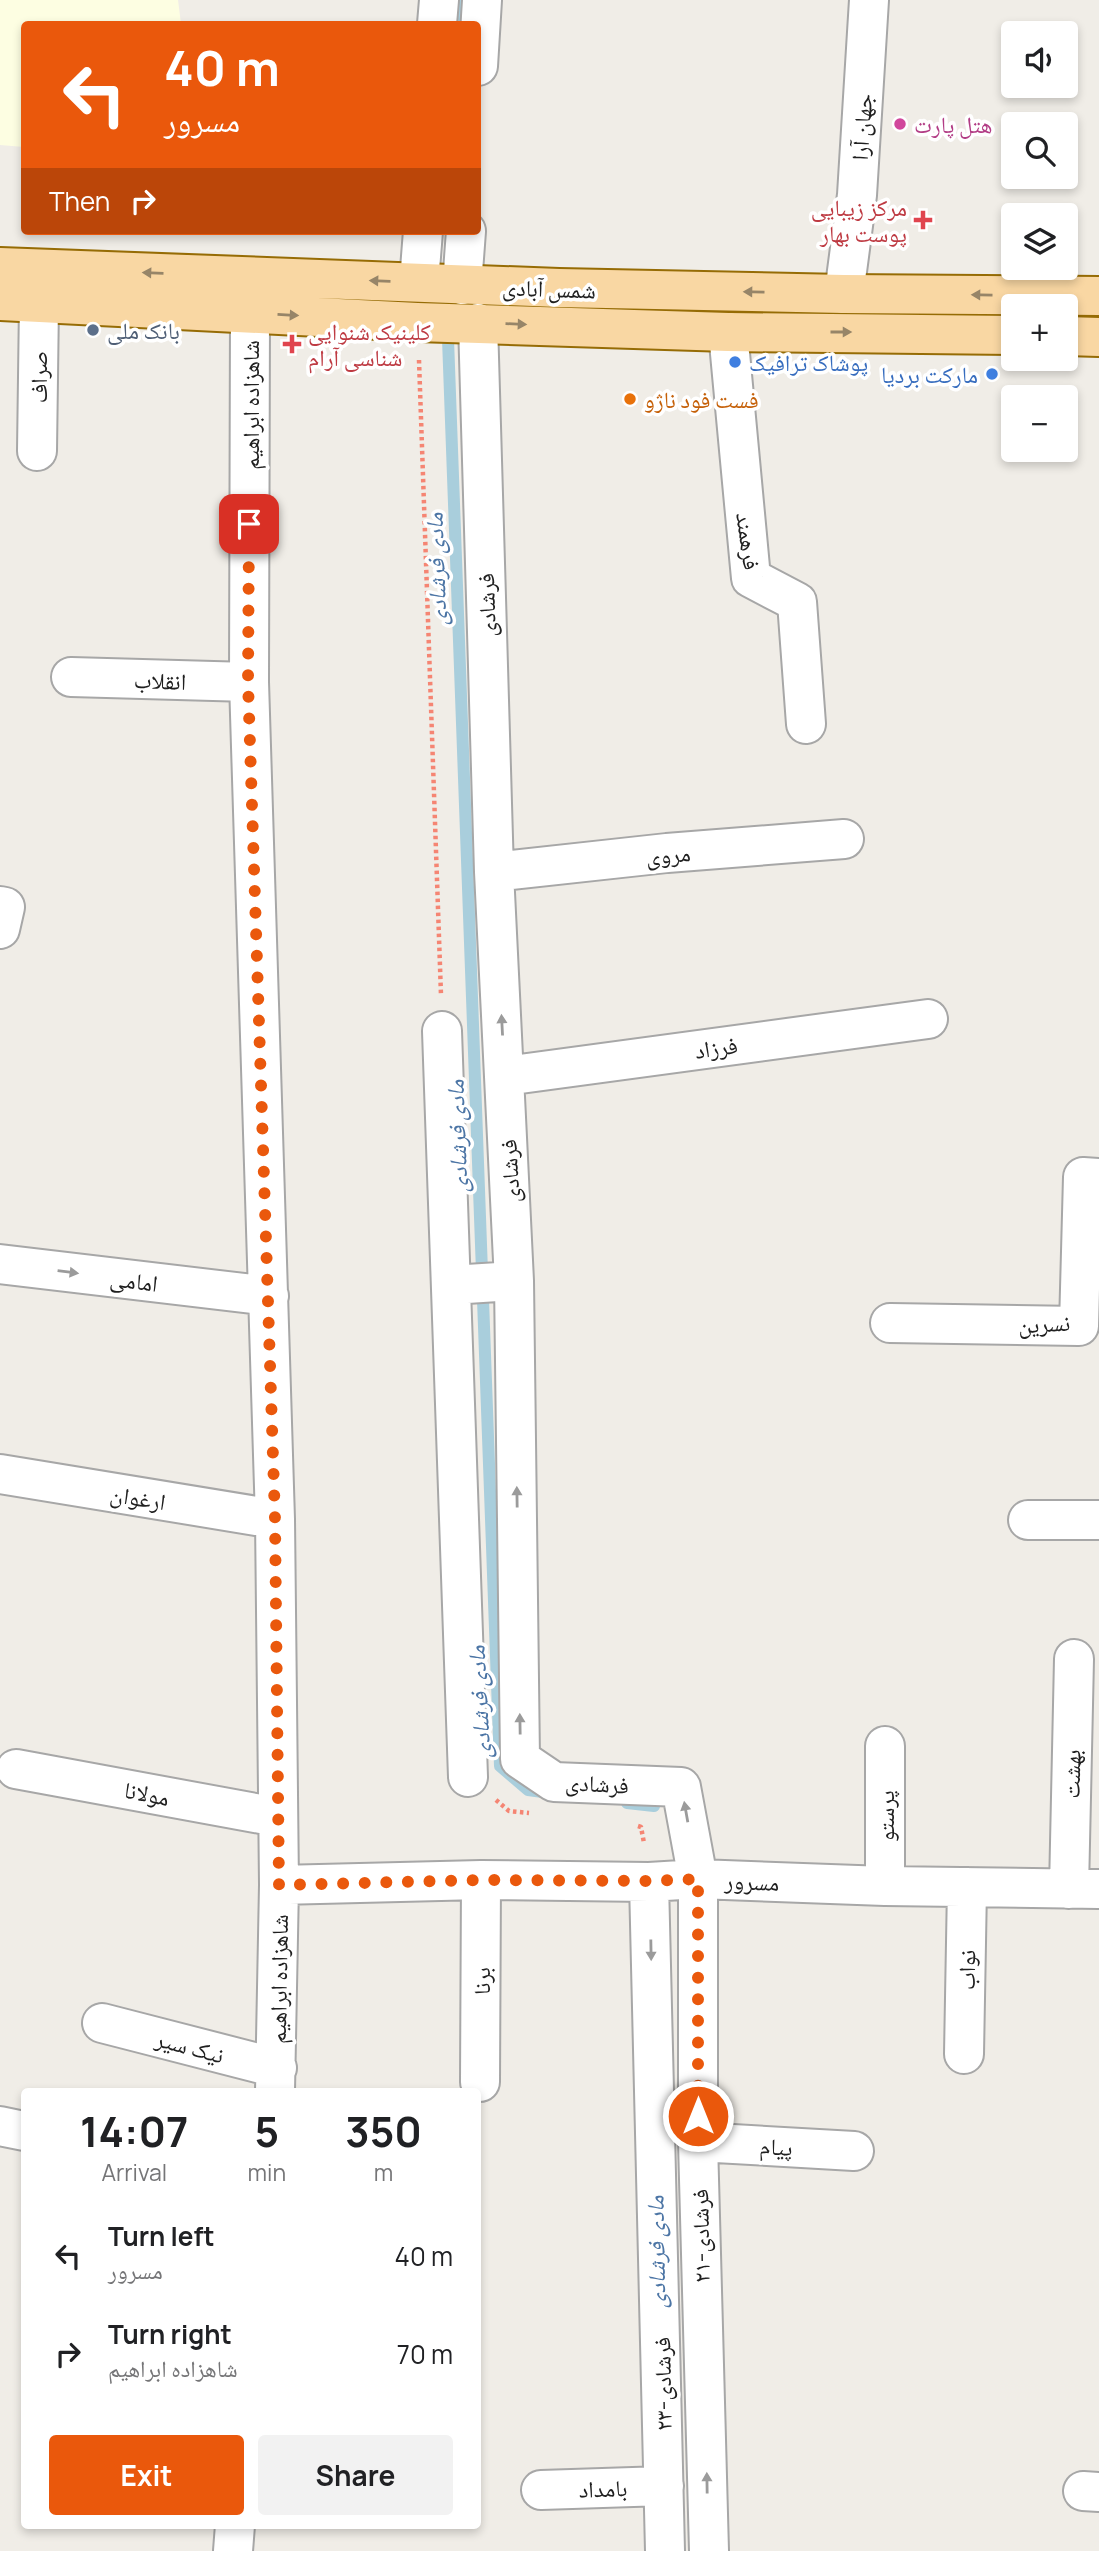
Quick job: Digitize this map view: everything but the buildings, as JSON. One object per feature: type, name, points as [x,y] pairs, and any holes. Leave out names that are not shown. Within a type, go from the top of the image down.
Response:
[{"type":"main road","name":"شمس آبادی","points":[[0,267],[462,285],[844,294],[1099,296]]},
{"type":"main road","name":"شمس آبادی","points":[[0,301],[418,321],[729,331],[1001,335]]},
{"type":"main road","points":[[1078,336],[1099,337]]},
{"type":"street","points":[[437,21],[439,0]]},
{"type":"street","points":[[481,21],[482,0]]},
{"type":"street","name":"جهان آرا","points":[[844,294],[857,195],[869,0]]},
{"type":"street","points":[[419,282],[423,235]]},
{"type":"street","points":[[462,285],[466,235]]},
{"type":"street","name":"صراف","points":[[37,452],[38,303]]},
{"type":"street","name":"شاهزاده ابراهیم","points":[[250,313],[248,682],[275,1519],[279,1885],[276,2080]]},
{"type":"street","name":"فرشادی","points":[[478,323],[494,872],[514,1282],[520,1759],[554,1782],[681,1787],[698,1879]]},
{"type":"street","name":"فرهمند","points":[[729,331],[751,578],[797,601],[806,724]]},
{"type":"street","name":"انقلاب","points":[[71,677],[248,682]]},
{"type":"street","name":"مروی","points":[[494,872],[667,853],[844,839]]},
{"type":"street","points":[[0,906],[5,908],[0,929]]},
{"type":"street","name":"فرزاد","points":[[505,1076],[928,1019]]},
{"type":"street","points":[[442,1031],[468,1777]]},
{"type":"street","name":"نسرین","points":[[890,1324],[1079,1326],[1083,1177],[1099,1178]]},
{"type":"street","name":"امامی","points":[[0,1264],[269,1296]]},
{"type":"street","points":[[451,1285],[514,1282]]},
{"type":"street","name":"ارغوان","points":[[0,1475],[275,1519]]},
{"type":"street","points":[[1028,1520],[1099,1520]]},
{"type":"street","name":"بهشت","points":[[1074,1659],[1084,1889]]},
{"type":"street","name":"پرستو","points":[[885,1746],[885,1886]]},
{"type":"street","name":"مولانا","points":[[16,1769],[277,1817]]},
{"type":"street","name":"مسرور","points":[[279,1885],[481,1880],[698,1879],[885,1886],[1084,1889]]},
{"type":"street","name":"۲۱-فرشادی","points":[[698,1879],[698,2142],[709,2551]]},
{"type":"street","name":"برنا","points":[[480,2082],[481,1880]]},
{"type":"street","name":"۲۳-فرشادی","points":[[649,1881],[665,2551]]},
{"type":"street","name":"نواب","points":[[964,2053],[967,1887]]},
{"type":"street","name":"نیک سیر","points":[[102,2023],[276,2080]]},
{"type":"street","points":[[0,2126],[21,2130]]},
{"type":"street","name":"پیام","points":[[698,2142],[854,2151]]},
{"type":"street","name":"بامداد","points":[[541,2490],[664,2486]]},
{"type":"street","points":[[233,2551],[235,2529]]},
{"type":"path","points":[[418,321],[442,1031]]},
{"type":"shaded area","points":[[0,0],[178,0],[181,21],[21,21],[21,147],[0,145]]},
{"type":"waterway","name":"مادی فرشادی","points":[[460,21],[462,0]]},
{"type":"waterway","name":"مادی فرشادی","points":[[448,339],[500,1766],[528,1790],[550,1793]]},
{"type":"waterway","name":"مادی فرشادی","points":[[627,1803],[654,1806]]},
{"type":"place","name":"هتل پارت","points":[[900,124]]},
{"type":"place","name":"مرکز زیبایی پوست بهار","points":[[923,220]]},
{"type":"place","name":"بانک ملی","points":[[93,330]]},
{"type":"place","name":"کلینیک شنوایی شناسی آرام","points":[[292,344]]},
{"type":"place","name":"پوشاک ترافیک","points":[[735,362]]},
{"type":"place","name":"مارکت بردیا","points":[[992,374]]},
{"type":"place","name":"فست فود ناژو","points":[[630,399]]},
{"type":"route","points":[[249,524],[248,682],[275,1519],[279,1885],[481,1880],[698,1879],[698,2116]]}]
